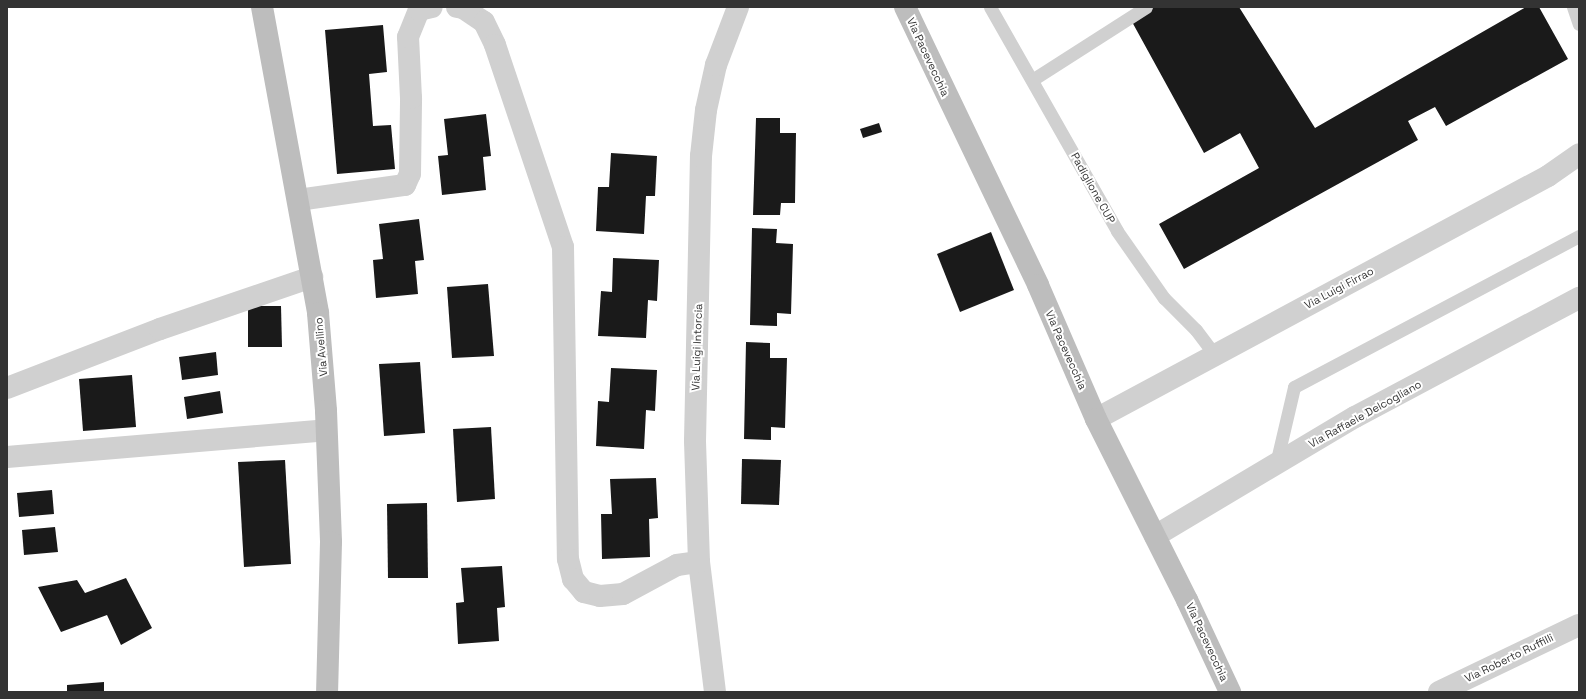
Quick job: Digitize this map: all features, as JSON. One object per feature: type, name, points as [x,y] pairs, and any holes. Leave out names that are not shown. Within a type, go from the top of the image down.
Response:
[{"type":"street","name":"Via Avellino","points":[[262,7],[318,314],[326,430],[331,542],[327,692]]},
{"type":"street","points":[[298,200],[405,185],[410,174],[411,98],[408,37],[419,10],[432,7]]},
{"type":"street","points":[[457,7],[463,8],[484,22],[495,45],[563,247],[568,559],[573,579],[584,592],[600,596],[623,594],[677,565],[699,562]]},
{"type":"street","name":"Via Luigi Intorcia","points":[[715,692],[699,562],[695,441],[701,156],[706,110],[716,65],[738,7]]},
{"type":"street","name":"Via Pacevecchia","points":[[905,7],[1038,285],[1096,419],[1155,536],[1230,692]]},
{"type":"street","name":"Via Luigi Firrao","points":[[1096,419],[1548,176],[1579,154]]},
{"type":"street","points":[[7,388],[160,329],[312,277]]},
{"type":"street","name":"Via Raffaele Delcogliano","points":[[1155,536],[1355,417],[1579,298]]},
{"type":"street","points":[[7,457],[326,430]]},
{"type":"street","name":"Via Roberto Ruffilli","points":[[1439,692],[1579,625]]},
{"type":"lane","name":"Padiglione CUP","points":[[990,7],[1117,231],[1164,298],[1196,330],[1215,355]]},
{"type":"lane","points":[[1032,80],[1146,7]]},
{"type":"lane","points":[[1572,7],[1579,24]]},
{"type":"lane","points":[[1276,464],[1294,388],[1579,236]]},
{"type":"building","points":[[1155,7],[1239,7],[1315,128],[1526,7],[1539,7],[1568,59],[1446,126],[1435,107],[1408,121],[1418,140],[1184,269],[1159,224],[1259,168],[1240,133],[1204,153],[1131,20]]},
{"type":"building","points":[[383,25],[387,72],[369,74],[373,126],[391,125],[395,169],[337,174],[325,30]]},
{"type":"building","points":[[486,114],[491,156],[483,157],[486,190],[442,195],[438,156],[448,155],[444,119]]},
{"type":"building","points":[[756,118],[780,118],[780,133],[796,133],[795,203],[781,203],[780,215],[753,215]]},
{"type":"building","points":[[879,123],[882,132],[863,138],[860,129]]},
{"type":"building","points":[[611,153],[657,156],[655,196],[646,196],[644,234],[596,231],[598,187],[609,187]]},
{"type":"building","points":[[419,219],[424,260],[415,261],[418,294],[376,298],[373,260],[383,259],[379,224]]},
{"type":"building","points":[[752,228],[777,229],[776,243],[793,244],[791,314],[777,313],[777,326],[750,325]]},
{"type":"building","points":[[991,232],[1014,290],[960,312],[937,254]]},
{"type":"building","points":[[613,258],[659,260],[657,301],[648,300],[646,338],[598,336],[601,291],[612,292]]},
{"type":"building","points":[[488,284],[494,356],[452,358],[447,287]]},
{"type":"building","points":[[248,306],[281,306],[282,347],[248,347]]},
{"type":"building","points":[[746,342],[770,343],[770,358],[787,358],[785,428],[771,427],[771,440],[744,439]]},
{"type":"building","points":[[216,352],[218,375],[182,380],[179,357]]},
{"type":"building","points":[[420,362],[425,433],[384,436],[379,364]]},
{"type":"building","points":[[611,368],[657,370],[655,411],[646,410],[644,449],[596,446],[598,401],[609,402]]},
{"type":"building","points":[[132,375],[136,427],[83,431],[79,379]]},
{"type":"building","points":[[220,391],[223,413],[187,419],[184,397]]},
{"type":"building","points":[[491,427],[495,499],[457,502],[453,429]]},
{"type":"building","points":[[742,459],[781,460],[779,505],[741,504]]},
{"type":"building","points":[[285,460],[291,564],[244,567],[238,462]]},
{"type":"building","points":[[656,478],[658,518],[649,519],[650,557],[602,559],[601,514],[612,514],[610,479]]},
{"type":"building","points":[[52,490],[54,514],[19,517],[17,493]]},
{"type":"building","points":[[427,503],[428,578],[388,578],[387,504]]},
{"type":"building","points":[[55,527],[58,552],[24,555],[22,530]]},
{"type":"building","points":[[502,566],[505,607],[497,608],[499,641],[458,644],[456,603],[464,602],[461,568]]},
{"type":"building","points":[[126,578],[152,628],[121,645],[107,615],[61,632],[38,587],[77,580],[85,593]]},
{"type":"building","points":[[104,682],[104,692],[67,692],[67,685]]}]
